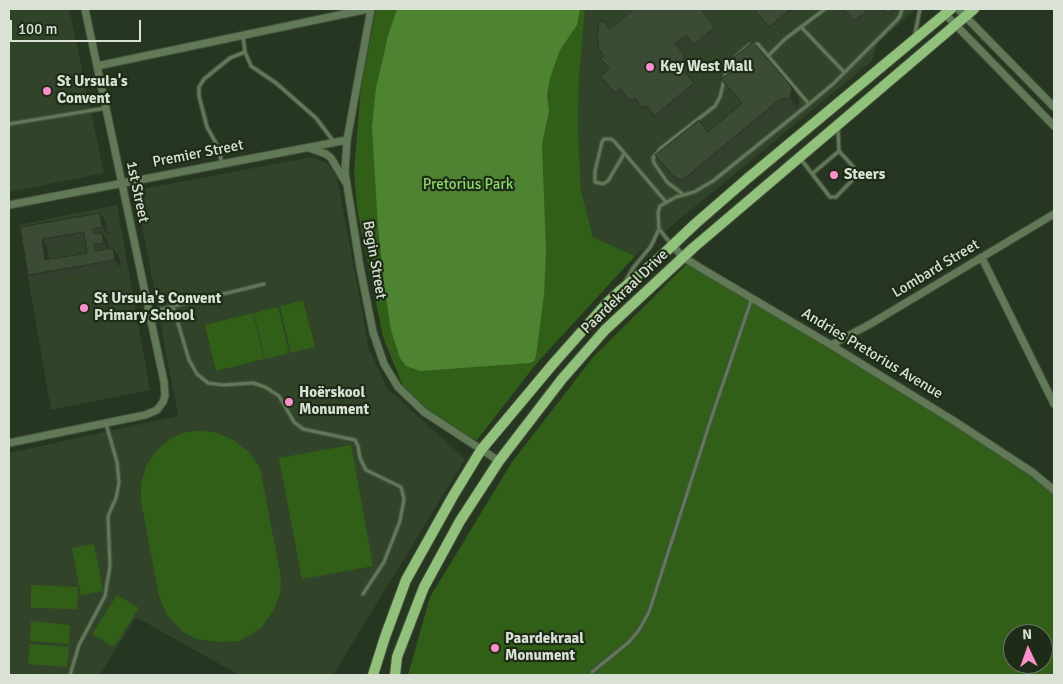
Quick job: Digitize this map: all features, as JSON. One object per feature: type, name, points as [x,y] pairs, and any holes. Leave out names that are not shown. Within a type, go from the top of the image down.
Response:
[{"type":"main road","name":"Paardekraal Drive","points":[[395,675],[398,656],[424,587],[460,520],[499,461],[562,379],[600,336],[683,257],[974,9]]},
{"type":"main road","name":"Paardekraal Drive","points":[[373,675],[384,637],[406,580],[453,496],[481,450],[553,364],[622,289],[673,246],[695,224],[912,42],[946,11]]},
{"type":"street","name":"1st Street","points":[[85,9],[164,382],[165,396],[157,410],[145,415],[106,423]]},
{"type":"street","points":[[97,66],[370,9]]},
{"type":"street","name":"Begin Street","points":[[370,9],[347,140],[345,172],[373,332],[384,364],[398,387],[424,412],[499,461]]},
{"type":"street","points":[[958,9],[1054,107]]},
{"type":"street","points":[[946,11],[955,24],[1054,126]]},
{"type":"street","name":"Premier Street","points":[[9,205],[347,140]]},
{"type":"street","points":[[305,147],[319,151],[331,158],[348,186]]},
{"type":"street","name":"Lombard Street","points":[[832,345],[1054,214]]},
{"type":"street","name":"Andries Pretorius Avenue","points":[[673,246],[683,257],[832,345],[961,425],[1032,472],[1054,490]]},
{"type":"street","points":[[982,258],[1054,404]]},
{"type":"street","points":[[9,443],[106,423]]},
{"type":"lane","points":[[769,55],[786,39],[825,9]]},
{"type":"lane","points":[[622,289],[626,278],[651,246],[659,229],[658,213],[660,206],[694,192],[713,181],[809,104],[897,20],[902,9]]},
{"type":"lane","points":[[912,42],[920,9]]},
{"type":"lane","points":[[802,28],[844,72]]},
{"type":"lane","points":[[242,35],[250,66],[276,83],[316,118],[334,142]]},
{"type":"lane","points":[[684,195],[667,182],[654,163],[653,158],[716,106],[725,76],[732,60],[739,52],[756,43],[769,55],[809,104]]},
{"type":"lane","points":[[222,164],[217,145],[208,127],[199,96],[199,87],[204,79],[230,58],[245,52]]},
{"type":"lane","points":[[9,124],[106,108]]},
{"type":"lane","points":[[800,158],[830,197],[836,197],[858,172],[839,151],[838,126]]},
{"type":"lane","points":[[624,154],[608,182],[603,184],[595,182],[595,171],[600,148],[604,139],[607,138],[614,140],[666,202]]},
{"type":"lane","points":[[812,174],[839,151]]},
{"type":"lane","points":[[659,229],[673,246]]},
{"type":"lane","points":[[149,312],[264,284]]},
{"type":"lane","points":[[592,672],[629,642],[650,612],[710,422],[752,298]]},
{"type":"lane","points":[[173,306],[189,360],[197,374],[202,378],[208,382],[223,385],[253,383],[266,387],[279,396],[294,422],[303,429],[355,440],[360,458],[366,470],[401,487],[404,499],[400,521],[384,562],[363,594]]},
{"type":"lane","points":[[70,675],[79,645],[105,596],[110,566],[108,516],[116,498],[119,483],[117,462],[106,423]]},
{"type":"shaded area","name":"St Ursula's Convent","points":[[9,9],[69,9],[104,173],[9,192]]},
{"type":"shaded area","name":"Pretorius Park","points":[[397,9],[580,9],[577,25],[560,50],[550,78],[547,95],[549,111],[542,144],[546,251],[544,295],[536,356],[534,361],[530,363],[420,371],[406,366],[400,358],[391,330],[385,291],[378,227],[372,127],[376,88],[388,36]]},
{"type":"shaded area","points":[[585,9],[915,9],[877,44],[872,61],[635,256],[593,237],[581,189],[578,128],[579,78]]},
{"type":"shaded area","name":"Hoërskool Monument","points":[[312,157],[327,163],[337,177],[369,349],[387,388],[465,459],[333,675],[239,675],[136,617],[100,675],[9,675],[9,453],[178,416],[137,198],[143,189]]},
{"type":"shaded area","name":"St Ursula's Convent Primary School","points":[[117,205],[150,390],[51,410],[19,225]]},
{"type":"green space","name":"Pretorius Park","points":[[376,9],[585,9],[579,78],[578,128],[581,190],[593,237],[635,256],[536,364],[477,440],[430,411],[403,386],[383,337],[357,208],[354,172],[361,87]]},
{"type":"green space","points":[[693,258],[1037,477],[1054,492],[1054,675],[408,675],[430,597],[512,462],[594,356]]},
{"type":"green space","points":[[303,301],[315,347],[291,353],[280,306]]},
{"type":"green space","points":[[278,307],[289,353],[265,359],[254,313]]},
{"type":"green space","points":[[253,313],[264,359],[216,371],[205,325]]},
{"type":"green space","points":[[185,432],[215,432],[233,440],[251,454],[260,468],[281,578],[280,593],[274,610],[261,628],[240,641],[219,642],[196,639],[182,631],[167,615],[159,596],[141,501],[141,484],[146,466],[156,451],[170,439]]},
{"type":"green space","points":[[351,445],[373,566],[302,579],[279,458]]},
{"type":"green space","points":[[94,544],[103,591],[81,595],[72,548]]},
{"type":"green space","points":[[31,585],[78,587],[77,609],[31,608]]},
{"type":"green space","points":[[117,595],[139,608],[114,647],[92,634]]},
{"type":"green space","points":[[31,621],[70,625],[69,644],[30,641]]},
{"type":"green space","points":[[30,644],[69,647],[67,667],[28,664]]},
{"type":"building","name":"Key West Mall","points":[[634,9],[701,9],[715,27],[694,45],[686,35],[675,43],[685,56],[682,59],[689,69],[685,72],[694,83],[655,116],[646,106],[642,108],[635,98],[630,101],[620,89],[615,93],[601,77],[609,69],[600,58],[604,56],[599,49],[597,36],[599,21],[603,21],[610,29]]},
{"type":"building","points":[[754,9],[791,9],[769,27]]},
{"type":"building","points":[[843,9],[866,9],[867,11],[854,21]]},
{"type":"building","points":[[883,9],[895,9],[887,14]]},
{"type":"building","points":[[753,42],[792,87],[790,98],[779,100],[684,179],[680,180],[672,175],[655,155],[699,120],[708,132],[742,103],[721,79],[732,71],[726,63]]},
{"type":"building","points":[[100,213],[102,227],[93,229],[94,234],[102,233],[104,243],[94,244],[96,251],[113,248],[115,260],[28,275],[20,227]],"holes":[[[84,232],[87,253],[45,260],[42,239]]]},
{"type":"place","name":"Key West Mall","points":[[650,67]]},
{"type":"place","name":"St Ursula's Convent","points":[[47,91]]},
{"type":"place","name":"Steers","points":[[834,175]]},
{"type":"place","name":"St Ursula's Convent Primary School","points":[[84,308]]},
{"type":"place","name":"Hoërskool Monument","points":[[289,402]]},
{"type":"place","name":"Paardekraal Monument","points":[[495,648]]}]
